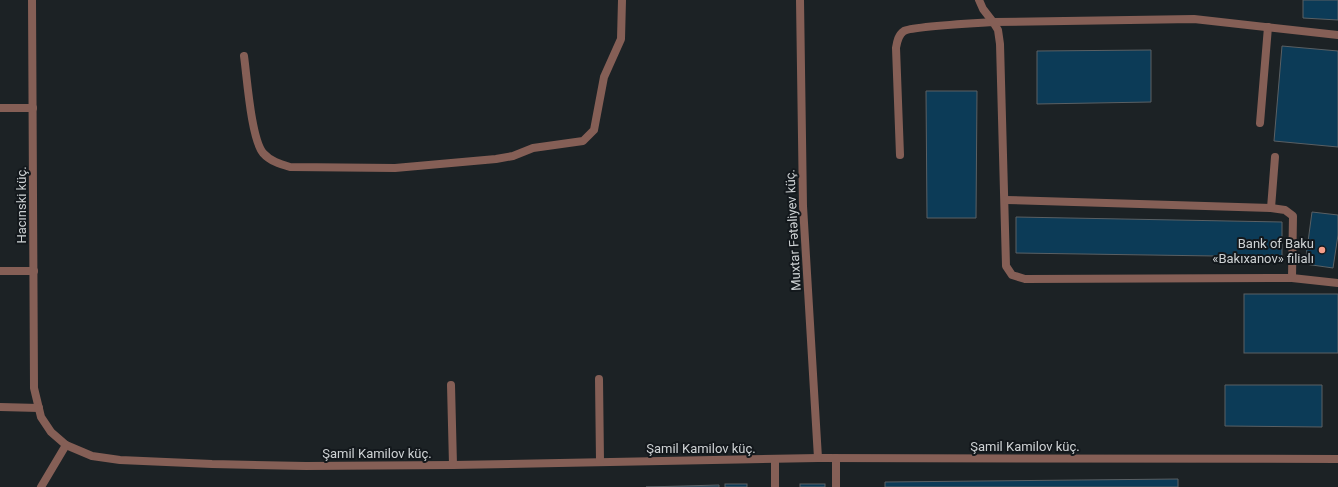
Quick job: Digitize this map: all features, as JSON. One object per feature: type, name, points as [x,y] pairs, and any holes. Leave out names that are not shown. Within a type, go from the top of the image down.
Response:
[{"type":"street","name":"Hacınski küç.","points":[[32,0],[34,388],[39,408]]},
{"type":"street","points":[[244,56],[254,129],[262,152],[279,164],[290,167],[395,168],[496,159],[512,156],[533,148],[583,141],[594,130],[604,77],[621,39],[622,0]]},
{"type":"street","name":"Muxtar Fətəliyev küç.","points":[[800,0],[803,206],[818,458]]},
{"type":"street","points":[[979,0],[983,9],[998,30],[1000,44],[1006,200],[1006,266],[1012,275],[1025,279],[1292,278],[1338,283]]},
{"type":"street","points":[[900,155],[896,48],[898,37],[904,31],[918,28],[993,22],[1194,19],[1268,26],[1338,35]]},
{"type":"street","points":[[1260,123],[1268,26]]},
{"type":"street","points":[[0,108],[33,108]]},
{"type":"street","points":[[1271,208],[1275,158]]},
{"type":"street","points":[[1006,200],[1271,208],[1285,210],[1293,216],[1292,278]]},
{"type":"street","points":[[0,271],[34,271]]},
{"type":"street","points":[[599,379],[600,461]]},
{"type":"street","points":[[451,386],[453,465]]},
{"type":"street","points":[[0,407],[39,408]]},
{"type":"street","name":"Şamil Kamilov küç.","points":[[39,408],[51,432],[66,445],[92,456],[181,463],[306,466],[453,465],[600,461],[775,460],[818,458],[1338,459]]},
{"type":"street","points":[[41,487],[66,445]]},
{"type":"street","points":[[836,458],[836,487]]},
{"type":"street","points":[[775,460],[775,487]]},
{"type":"building","points":[[1303,0],[1338,0],[1338,20],[1303,18]]},
{"type":"building","points":[[1282,46],[1338,51],[1338,147],[1274,141]]},
{"type":"building","points":[[1151,50],[1151,102],[1037,104],[1037,51]]},
{"type":"building","points":[[926,91],[977,91],[976,218],[927,218]]},
{"type":"building","name":"Bank of Baku «Bakıxanov» filialı","points":[[1312,212],[1338,215],[1338,235],[1333,268],[1305,264]]},
{"type":"building","points":[[1016,217],[1282,222],[1282,257],[1016,253]]},
{"type":"building","points":[[1244,294],[1338,294],[1338,353],[1244,353]]},
{"type":"building","points":[[1225,385],[1322,385],[1322,427],[1225,426]]},
{"type":"building","points":[[1178,479],[1178,487],[885,487],[885,482]]},
{"type":"building","points":[[725,484],[747,484],[747,487],[725,487]]},
{"type":"building","points":[[800,484],[825,484],[825,487],[800,487]]},
{"type":"building","points":[[719,485],[719,487],[646,487]]},
{"type":"place","name":"Bank of Baku «Bakıxanov» filialı","points":[[1322,250]]}]
